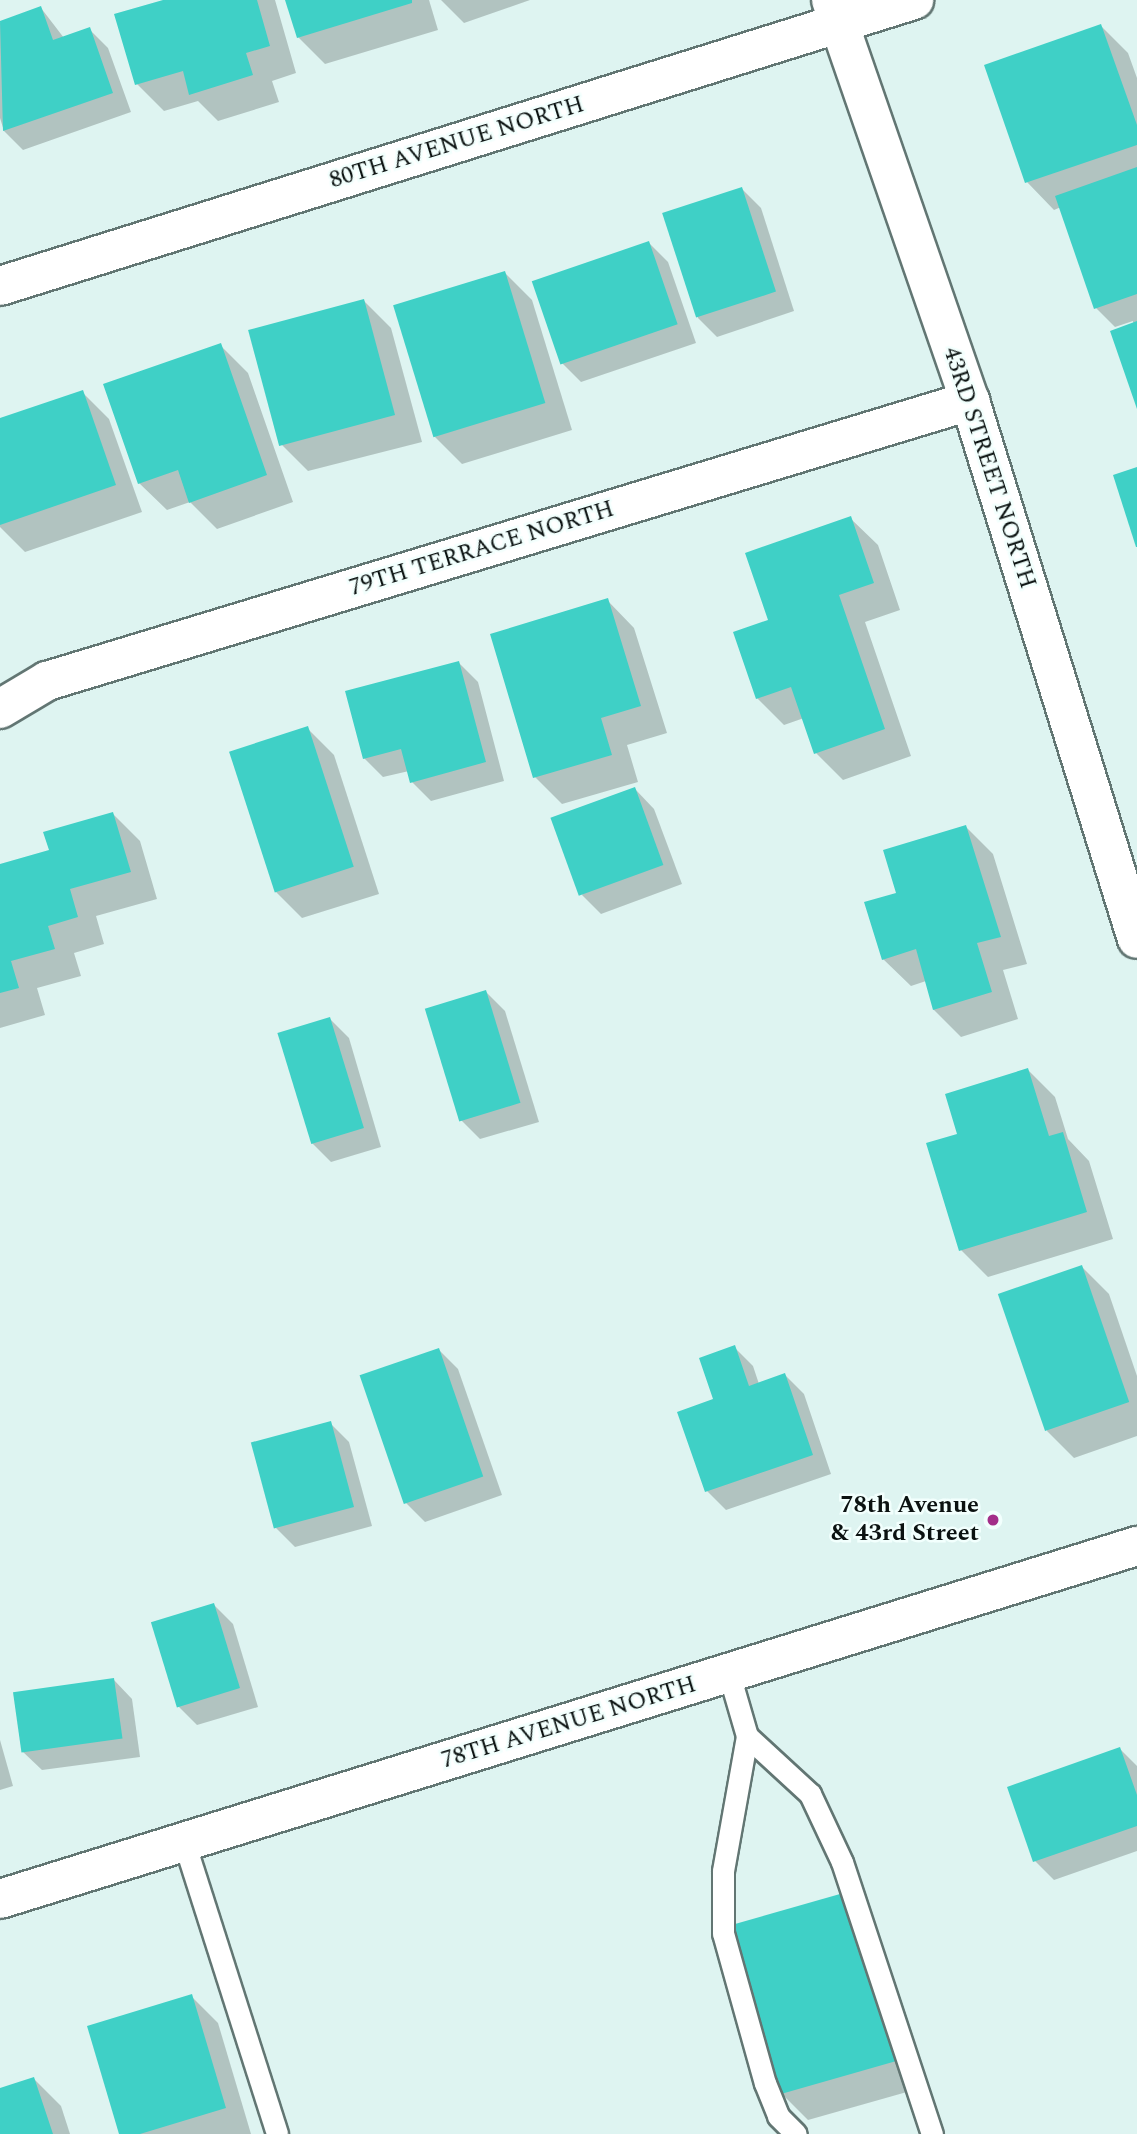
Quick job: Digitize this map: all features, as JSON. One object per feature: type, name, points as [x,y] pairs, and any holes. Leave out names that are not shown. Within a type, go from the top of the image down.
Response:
[{"type":"street","name":"80TH AVENUE NORTH","points":[[0,286],[834,12],[914,0]]},
{"type":"street","name":"43RD STREET NORTH","points":[[834,12],[970,401],[1137,939]]},
{"type":"street","name":"79TH TERRACE NORTH","points":[[0,709],[47,681],[970,401]]},
{"type":"street","name":"78TH AVENUE NORTH","points":[[0,1899],[1137,1546]]},
{"type":"lane","points":[[729,1674],[747,1736],[723,1871],[723,1933],[765,2083],[778,2116],[796,2134]]},
{"type":"lane","points":[[747,1736],[810,1794],[842,1862],[932,2134]]},
{"type":"lane","points":[[184,1842],[277,2134]]},
{"type":"building","points":[[163,0],[257,0],[270,46],[246,53],[253,75],[189,95],[183,71],[135,85],[114,14]]},
{"type":"building","points":[[285,0],[412,0],[412,3],[297,38]]},
{"type":"building","points":[[41,6],[53,40],[90,27],[113,93],[3,131],[0,21]]},
{"type":"building","points":[[1101,24],[1137,125],[1137,145],[1025,183],[984,65]]},
{"type":"building","points":[[1137,167],[1137,294],[1094,309],[1055,196]]},
{"type":"building","points":[[742,187],[776,292],[696,318],[662,213]]},
{"type":"building","points":[[649,241],[678,324],[560,365],[532,281]]},
{"type":"building","points":[[505,271],[545,403],[433,437],[393,305]]},
{"type":"building","points":[[364,299],[395,415],[279,446],[248,330]]},
{"type":"building","points":[[1137,321],[1137,409],[1110,331]]},
{"type":"building","points":[[221,343],[267,475],[189,503],[178,470],[138,484],[103,384]]},
{"type":"building","points":[[83,390],[116,485],[0,525],[0,418]]},
{"type":"building","points":[[1137,467],[1137,547],[1136,547],[1113,475]]},
{"type":"building","points":[[851,516],[874,583],[839,595],[885,729],[814,754],[791,687],[756,699],[733,632],[768,620],[745,553]]},
{"type":"building","points":[[608,598],[641,706],[601,718],[612,755],[533,778],[490,634]]},
{"type":"building","points":[[459,661],[486,762],[410,783],[401,749],[363,759],[345,691]]},
{"type":"building","points":[[308,726],[354,867],[275,892],[229,752]]},
{"type":"building","points":[[635,787],[663,865],[579,896],[550,818]]},
{"type":"building","points":[[113,812],[131,872],[70,889],[78,917],[48,926],[55,949],[11,961],[19,988],[0,993],[0,864],[49,850],[43,832]]},
{"type":"building","points":[[966,825],[1001,937],[977,943],[992,992],[933,1010],[916,949],[882,960],[864,902],[896,893],[883,850]]},
{"type":"building","points":[[486,990],[520,1103],[459,1122],[425,1009]]},
{"type":"building","points":[[330,1017],[364,1128],[311,1144],[277,1033]]},
{"type":"building","points":[[1028,1068],[1049,1136],[1063,1132],[1087,1212],[959,1251],[926,1143],[957,1134],[945,1094]]},
{"type":"building","points":[[1082,1265],[1129,1402],[1045,1431],[998,1294]]},
{"type":"building","points":[[735,1345],[749,1386],[785,1373],[813,1455],[705,1492],[677,1412],[713,1399],[699,1358]]},
{"type":"building","points":[[439,1348],[483,1477],[404,1504],[360,1375]]},
{"type":"building","points":[[331,1421],[354,1507],[274,1528],[251,1442]]},
{"type":"building","points":[[214,1603],[240,1688],[177,1707],[151,1622]]},
{"type":"building","points":[[114,1678],[122,1738],[21,1753],[13,1692]]},
{"type":"building","points":[[1120,1747],[1137,1795],[1137,1826],[1033,1862],[1007,1787]]},
{"type":"building","points":[[847,1892],[896,2061],[779,2095],[731,1925]]},
{"type":"building","points":[[192,1994],[226,2108],[140,2134],[119,2134],[87,2026]]},
{"type":"building","points":[[34,2077],[53,2134],[0,2134],[0,2088]]},
{"type":"place","name":"78th Avenue & 43rd Street","points":[[993,1520]]}]
